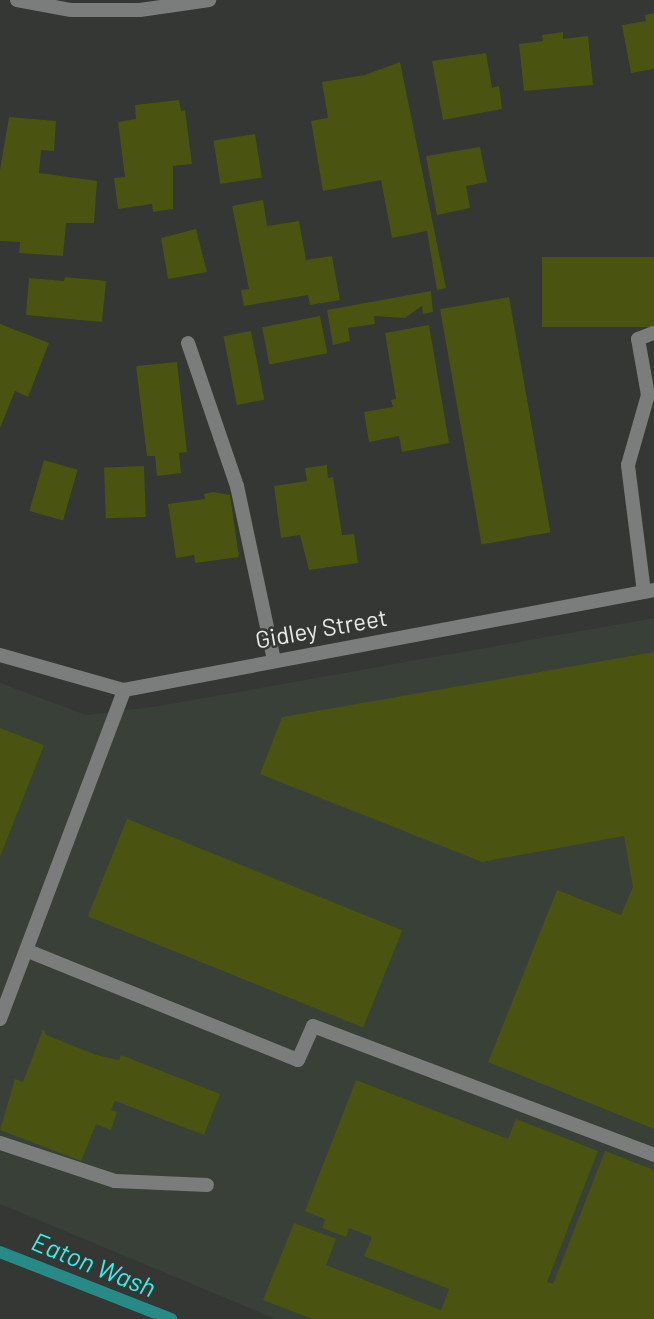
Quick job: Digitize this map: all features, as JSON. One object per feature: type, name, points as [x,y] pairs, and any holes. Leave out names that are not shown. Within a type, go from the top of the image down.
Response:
[{"type":"street","points":[[18,0],[71,10],[140,10],[209,0]]},
{"type":"street","points":[[649,591],[628,465],[648,395],[638,339],[654,332]]},
{"type":"street","points":[[188,343],[237,486],[274,660]]},
{"type":"street","name":"Gidley Street","points":[[0,655],[124,690],[649,591]]},
{"type":"street","points":[[0,1019],[28,951],[124,690]]},
{"type":"street","points":[[28,951],[298,1060],[313,1026],[654,1155]]},
{"type":"street","points":[[0,1143],[115,1181],[207,1185]]},
{"type":"shaded area","points":[[654,618],[654,1319],[276,1319],[0,1204],[0,683],[86,715],[159,706]]},
{"type":"building","points":[[654,13],[654,69],[631,73],[622,25],[646,21],[645,15]]},
{"type":"building","points":[[563,32],[563,39],[588,36],[593,85],[524,91],[519,44],[543,41],[542,35]]},
{"type":"building","points":[[486,53],[492,88],[499,86],[502,109],[443,120],[432,61]]},
{"type":"building","points":[[400,62],[446,288],[437,290],[427,231],[392,238],[381,180],[323,191],[311,121],[328,118],[322,82],[365,75]]},
{"type":"building","points":[[179,100],[181,111],[185,110],[192,164],[173,166],[173,209],[153,212],[152,204],[118,209],[114,178],[125,177],[118,122],[136,119],[135,105]]},
{"type":"building","points":[[9,117],[56,121],[54,151],[41,150],[39,173],[97,181],[94,223],[66,223],[63,256],[19,253],[20,242],[0,241],[0,170]]},
{"type":"building","points":[[255,134],[262,177],[220,184],[214,141]]},
{"type":"building","points":[[480,147],[487,182],[466,186],[470,208],[437,215],[426,156]]},
{"type":"building","points":[[263,200],[267,226],[299,221],[306,260],[332,256],[340,300],[310,305],[308,295],[244,306],[241,290],[249,289],[232,206]]},
{"type":"building","points":[[196,229],[207,272],[168,279],[161,238]]},
{"type":"building","points":[[542,257],[654,257],[654,327],[542,327]]},
{"type":"building","points":[[65,277],[106,281],[102,322],[26,315],[29,278],[64,281]]},
{"type":"building","points":[[431,291],[433,312],[423,314],[422,306],[405,318],[374,316],[375,324],[348,328],[350,341],[333,345],[327,310]]},
{"type":"building","points":[[509,297],[551,532],[482,545],[440,309]]},
{"type":"building","points":[[320,316],[327,353],[269,365],[262,327]]},
{"type":"building","points":[[0,324],[49,343],[28,397],[15,391],[0,428]]},
{"type":"building","points":[[429,325],[449,443],[402,452],[399,436],[369,442],[364,412],[393,407],[391,400],[396,399],[385,333]]},
{"type":"building","points":[[251,331],[264,400],[237,405],[224,336]]},
{"type":"building","points":[[177,362],[187,452],[179,453],[181,473],[157,476],[155,456],[147,456],[136,366]]},
{"type":"building","points":[[44,460],[78,470],[63,521],[29,511]]},
{"type":"building","points":[[327,465],[328,478],[333,477],[342,535],[354,534],[358,563],[309,570],[300,535],[281,538],[274,486],[307,481],[305,468]]},
{"type":"building","points":[[144,466],[146,517],[106,518],[104,467]]},
{"type":"building","points":[[213,492],[230,495],[239,557],[195,563],[194,555],[176,558],[168,504],[205,499],[204,494]]},
{"type":"building","points":[[654,652],[654,1129],[488,1062],[557,890],[621,915],[633,887],[624,836],[482,862],[260,774],[282,717]]},
{"type":"building","points":[[0,728],[44,745],[0,857]]},
{"type":"building","points":[[127,819],[402,930],[363,1028],[88,916]]},
{"type":"building","points":[[43,1029],[46,1035],[96,1055],[119,1060],[121,1055],[220,1094],[204,1135],[115,1101],[111,1110],[117,1112],[111,1130],[96,1124],[81,1161],[0,1130],[15,1079],[23,1082]]},
{"type":"building","points":[[356,1080],[508,1139],[516,1119],[598,1151],[547,1282],[553,1284],[605,1151],[654,1170],[654,1319],[312,1319],[263,1300],[294,1223],[336,1239],[326,1265],[441,1310],[449,1289],[364,1256],[372,1237],[349,1228],[346,1237],[322,1228],[325,1219],[305,1211]]},
{"type":"waterway","name":"Eaton Wash","points":[[0,1252],[171,1319]]}]
